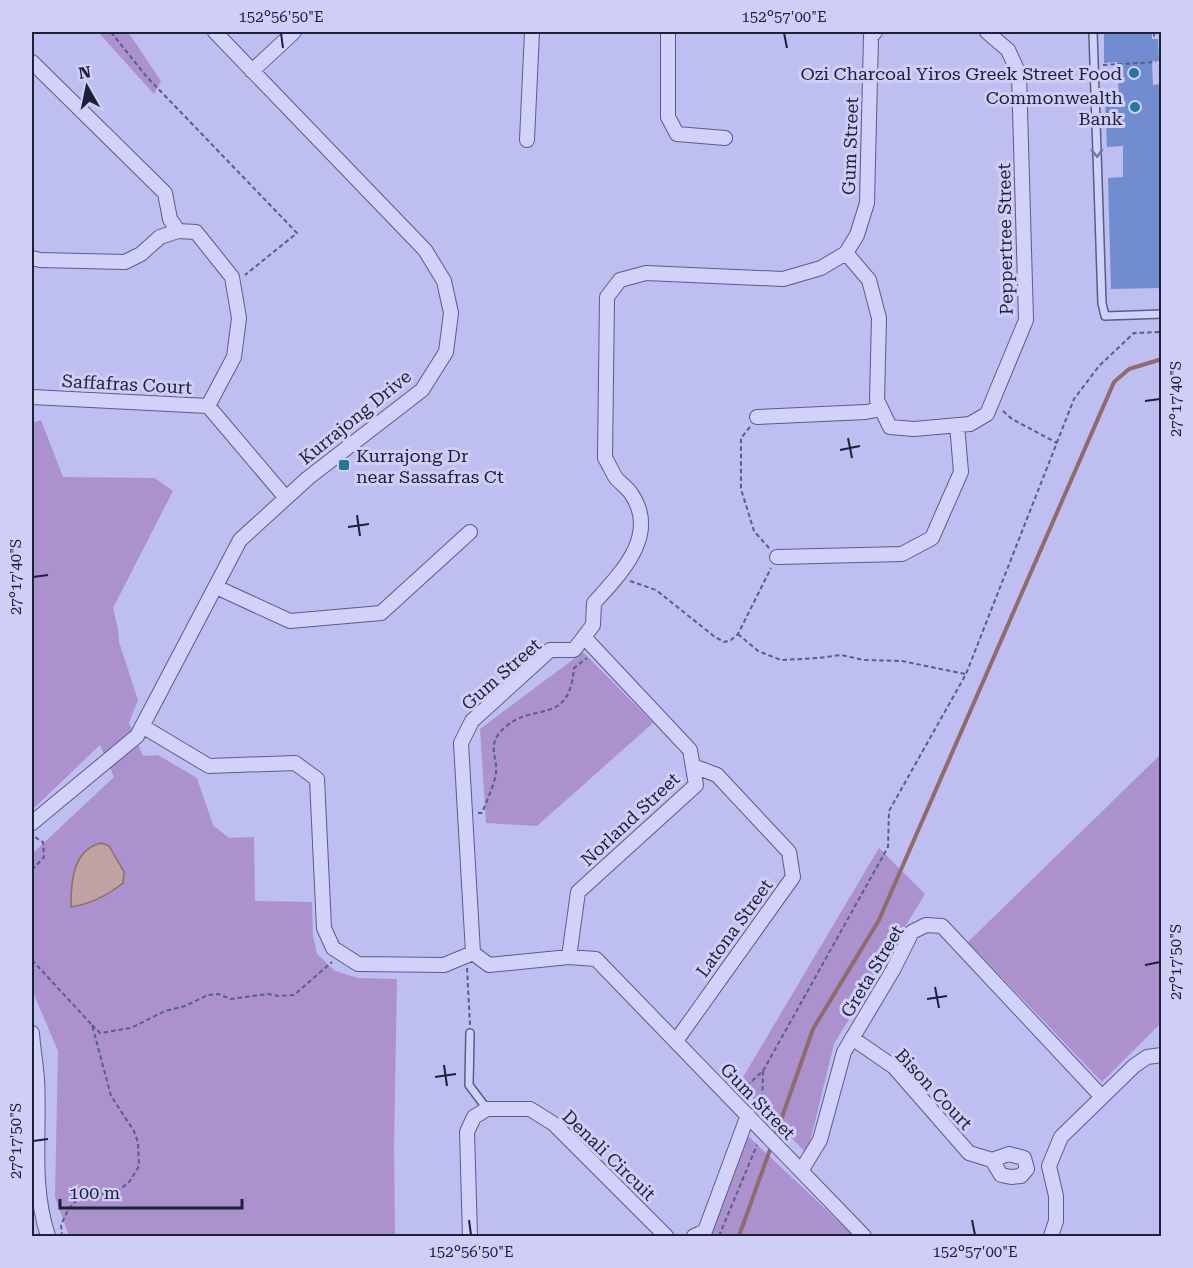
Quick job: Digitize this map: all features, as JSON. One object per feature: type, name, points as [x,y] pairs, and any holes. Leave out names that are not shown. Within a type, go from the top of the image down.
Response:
[{"type":"street","name":"Kurrajong Drive","points":[[32,823],[137,736],[240,540],[308,478],[422,390],[446,352],[451,313],[444,281],[425,250],[215,32]]},
{"type":"street","points":[[252,71],[294,32]]},
{"type":"street","points":[[527,140],[532,32]]},
{"type":"street","points":[[668,32],[668,117],[677,134],[725,138]]},
{"type":"street","name":"Gum Street","points":[[846,253],[857,235],[867,203],[871,36],[876,32]]},
{"type":"street","name":"Peppertree Street","points":[[881,409],[890,427],[914,429],[970,424],[987,414],[1026,320],[1019,74],[1008,50],[987,32]]},
{"type":"street","points":[[32,62],[165,193],[170,219],[178,231]]},
{"type":"street","points":[[32,258],[125,262],[141,254],[160,237],[178,231],[196,232],[232,278],[239,318],[234,357],[208,406]]},
{"type":"street","points":[[584,637],[593,625],[594,603],[622,572],[641,538],[641,515],[632,494],[616,478],[605,458],[607,297],[620,280],[646,273],[783,279],[821,268],[846,253],[869,280],[879,318],[877,400],[881,409],[866,412],[757,417]]},
{"type":"street","name":"Saffafras Court","points":[[32,397],[208,406],[286,498]]},
{"type":"street","points":[[777,557],[902,554],[932,538],[961,472],[957,425]]},
{"type":"street","points":[[216,587],[290,621],[381,613],[470,532]]},
{"type":"street","name":"Gum Street","points":[[584,637],[574,650],[550,650],[472,721],[462,742],[469,955],[489,965],[569,957],[596,959],[864,1236]]},
{"type":"street","name":"Norland Street","points":[[569,957],[578,892],[696,785],[690,750],[584,637]]},
{"type":"street","points":[[142,726],[209,766],[295,763],[317,779],[324,928],[333,948],[358,964],[444,965],[469,955]]},
{"type":"street","name":"Latona Street","points":[[676,1041],[793,877],[789,852],[717,775],[693,766]]},
{"type":"street","name":"Greta Street","points":[[801,1171],[820,1140],[844,1052],[893,970],[912,932],[926,925],[942,926],[1102,1097]]},
{"type":"street","points":[[32,1034],[36,1214],[48,1236]]},
{"type":"street","name":"Bison Court","points":[[852,1038],[894,1067],[969,1154],[992,1160]]},
{"type":"street","points":[[1051,1236],[1056,1221],[1056,1196],[1049,1166],[1061,1137],[1134,1066],[1147,1057],[1161,1055]]},
{"type":"street","points":[[470,1236],[467,1132],[474,1117],[487,1109]]},
{"type":"street","name":"Denali Circuit","points":[[487,1109],[530,1109],[554,1124],[666,1236]]},
{"type":"street","points":[[694,1236],[705,1231],[748,1115]]},
{"type":"lane","points":[[1093,32],[1104,316],[1161,314]]},
{"type":"lane","points":[[470,1033],[469,1085],[487,1109]]},
{"type":"path","points":[[111,32],[146,76],[297,233],[233,284]]},
{"type":"path","points":[[1154,32],[1154,38]]},
{"type":"path","points":[[1094,65],[1156,62]]},
{"type":"path","points":[[732,1099],[763,1071],[888,847],[889,811],[966,674],[1074,399],[1099,366],[1134,333],[1161,332]]},
{"type":"path","points":[[992,402],[1012,418],[1057,443]]},
{"type":"path","points":[[622,572],[630,582],[656,590],[724,642],[738,634],[777,557],[754,531],[741,489],[741,438],[757,417]]},
{"type":"path","points":[[738,634],[758,651],[781,660],[841,655],[864,660],[902,661],[966,674]]},
{"type":"path","points":[[464,813],[482,813],[496,771],[493,757],[494,743],[502,730],[515,720],[547,711],[566,701],[573,685],[574,668],[597,651]]},
{"type":"path","points":[[32,836],[43,842],[44,857],[32,870]]},
{"type":"path","points":[[32,960],[100,1033],[130,1028],[165,1011],[218,993],[231,999],[268,994],[294,995],[342,954]]},
{"type":"path","points":[[469,955],[470,1033]]},
{"type":"path","points":[[62,1236],[61,1225],[69,1208],[77,1200],[93,1194],[113,1193],[130,1180],[139,1166],[138,1143],[134,1131],[111,1096],[92,1025]]},
{"type":"path","points":[[719,1236],[763,1132],[763,1071]]},
{"type":"shaded area","points":[[98,32],[128,32],[161,81],[154,94]]},
{"type":"shaded area","points":[[41,420],[63,477],[155,478],[173,491],[113,608],[119,642],[138,700],[129,723],[143,756],[158,755],[197,778],[213,825],[229,838],[254,837],[255,901],[312,902],[313,936],[317,954],[335,971],[358,978],[397,979],[395,1236],[69,1236],[55,1197],[58,1051],[32,990],[32,854],[114,777],[100,745],[32,810],[32,423]]},
{"type":"shaded area","points":[[583,652],[653,723],[537,826],[486,823],[480,729]]},
{"type":"shaded area","points":[[1161,754],[1161,1023],[1102,1082],[968,942]]},
{"type":"shaded area","points":[[101,843],[109,846],[124,872],[123,883],[85,904],[71,907],[73,878],[79,860],[91,847]]},
{"type":"shaded area","points":[[879,848],[925,894],[834,1044],[807,1154],[739,1084]]},
{"type":"shaded area","points":[[748,1136],[854,1236],[707,1236]]},
{"type":"building","points":[[1104,32],[1152,32],[1152,39],[1158,39],[1159,61],[1152,61],[1153,85],[1161,84],[1161,288],[1111,289],[1108,178],[1123,177],[1123,146],[1107,147],[1105,99],[1119,99],[1117,62],[1104,63]]},
{"type":"waterway","points":[[775,1137],[813,1029],[879,920],[1114,382],[1129,369],[1162,359]]},
{"type":"waterway","points":[[739,1236],[772,1144]]},
{"type":"place","name":"Ozi Charcoal Yiros Greek Street Food","points":[[1134,73]]},
{"type":"place","name":"Commonwealth Bank","points":[[1135,107]]},
{"type":"place","name":"Kurrajong Dr near Sassafras Ct","points":[[344,465]]}]
